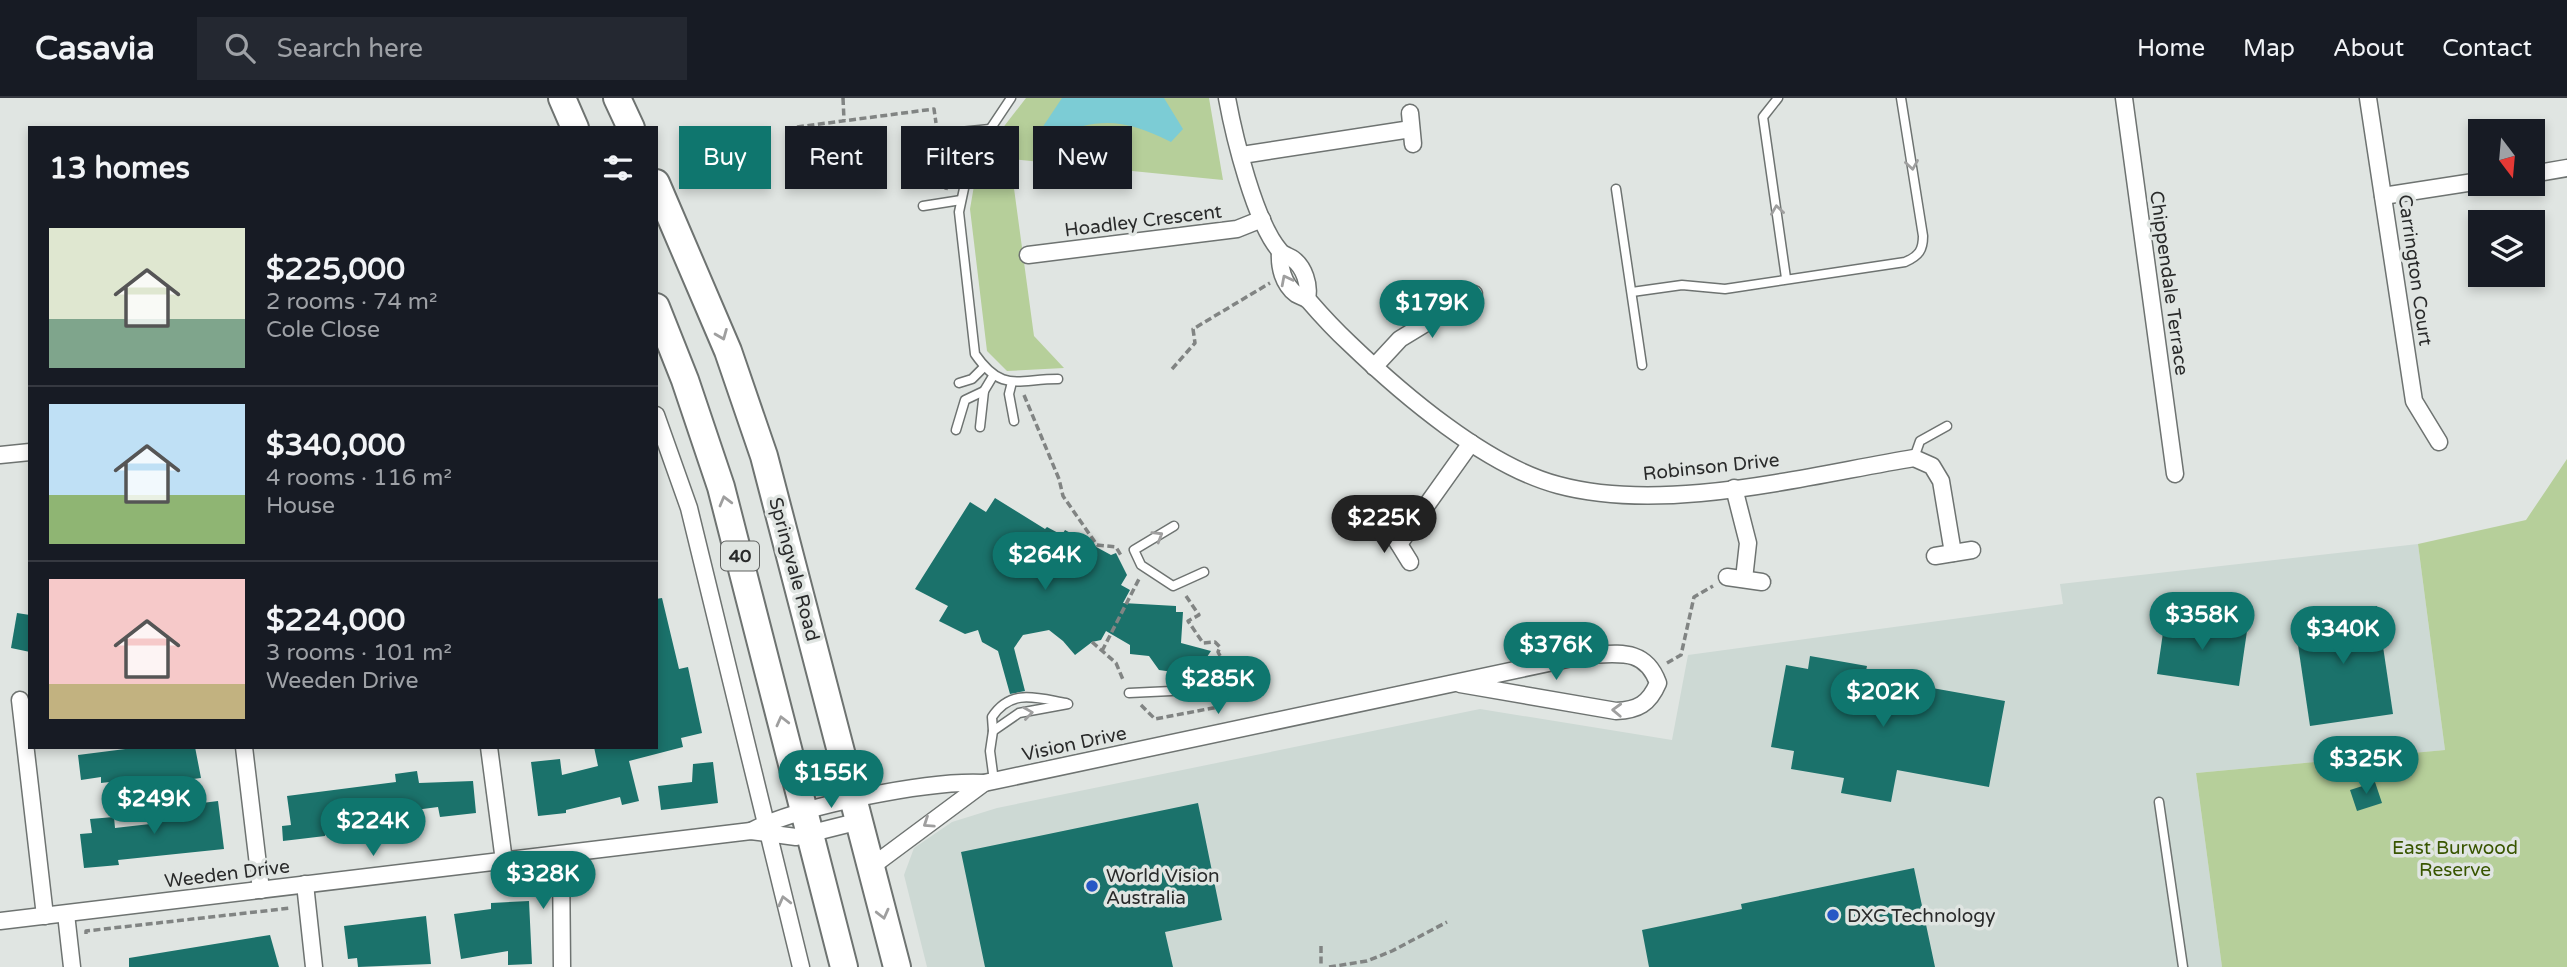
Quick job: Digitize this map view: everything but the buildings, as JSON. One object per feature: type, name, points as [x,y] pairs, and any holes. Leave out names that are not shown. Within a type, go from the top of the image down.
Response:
[{"type":"highway","points":[[562,98],[574,126]]},
{"type":"highway","points":[[617,98],[630,126]]},
{"type":"highway","name":"Springvale Road","points":[[658,188],[728,351],[764,456],[897,967]]},
{"type":"highway","name":"40","points":[[658,312],[685,380],[721,487],[844,967]]},
{"type":"street","name":"Robinson Drive","points":[[1227,98],[1241,155],[1262,219],[1280,252],[1282,275],[1291,290],[1307,298],[1317,313],[1374,367],[1471,443],[1556,485],[1601,493],[1653,496],[1734,488],[1914,458]]},
{"type":"street","name":"Chippendale Terrace","points":[[2124,98],[2175,474]]},
{"type":"street","name":"Carrington Court","points":[[2368,98],[2414,401],[2439,442]]},
{"type":"street","points":[[1241,155],[1411,129]]},
{"type":"street","points":[[2545,172],[2567,168]]},
{"type":"street","points":[[2384,195],[2468,183]]},
{"type":"street","name":"Hoadley Crescent","points":[[1028,255],[1237,229],[1262,219]]},
{"type":"street","points":[[1374,367],[1400,338],[1474,294]]},
{"type":"street","points":[[658,421],[689,508],[761,830],[801,967]]},
{"type":"street","points":[[1399,544],[1471,443]]},
{"type":"street","points":[[0,455],[28,452]]},
{"type":"street","points":[[1914,458],[1932,466],[1941,481],[1953,553]]},
{"type":"street","points":[[1734,488],[1748,543],[1744,579]]},
{"type":"street","points":[[1389,528],[1410,562]]},
{"type":"street","points":[[1935,556],[1972,551]]},
{"type":"street","points":[[1727,577],[1762,582]]},
{"type":"street","name":"Vision Drive","points":[[858,811],[963,782],[989,782],[1460,684],[1484,676],[1586,654],[1629,654],[1648,664],[1658,683],[1651,699],[1634,710],[1616,711],[1460,684]]},
{"type":"street","points":[[20,700],[45,916]]},
{"type":"street","points":[[244,749],[261,890]]},
{"type":"street","points":[[489,749],[504,861]]},
{"type":"street","name":"Vision Drive","points":[[871,867],[989,782]]},
{"type":"street","name":"Weeden Drive","points":[[0,921],[761,830],[808,823],[858,811]]},
{"type":"street","name":"Weeden Drive","points":[[761,830],[789,838],[808,823],[858,811]]},
{"type":"street","points":[[561,855],[562,967]]},
{"type":"street","points":[[305,884],[314,967]]},
{"type":"street","points":[[66,914],[72,967]]},
{"type":"lane","points":[[992,126],[1011,98]]},
{"type":"lane","points":[[1778,98],[1763,117],[1786,278]]},
{"type":"lane","points":[[1632,292],[1682,285],[1725,289],[1905,262],[1916,258],[1923,248],[1901,98]]},
{"type":"lane","points":[[965,189],[959,212],[975,354],[984,368],[1011,386],[1058,379]]},
{"type":"lane","points":[[1616,189],[1642,365]]},
{"type":"lane","points":[[923,206],[961,200]]},
{"type":"lane","points":[[959,383],[972,379],[984,368]]},
{"type":"lane","points":[[980,427],[984,391],[993,376]]},
{"type":"lane","points":[[1011,386],[1014,421]]},
{"type":"lane","points":[[956,430],[965,400],[984,391]]},
{"type":"lane","points":[[1914,458],[1920,441],[1947,426]]},
{"type":"lane","points":[[1174,527],[1134,550],[1141,565],[1173,586],[1204,572]]},
{"type":"lane","points":[[1129,693],[1256,687]]},
{"type":"lane","points":[[989,782],[992,717],[1006,701],[1032,696],[1069,704],[1019,713],[993,731]]},
{"type":"lane","points":[[2159,802],[2183,967]]},
{"type":"path","points":[[843,98],[844,121]]},
{"type":"path","points":[[805,126],[934,109],[934,126]]},
{"type":"path","points":[[946,203],[947,189]]},
{"type":"path","points":[[1172,369],[1195,343],[1193,329],[1275,280]]},
{"type":"path","points":[[1011,386],[1022,391],[1059,479],[1063,496],[1097,545],[1116,547],[1126,565]]},
{"type":"path","points":[[1102,651],[1140,580],[1131,573]]},
{"type":"path","points":[[1653,670],[1681,655],[1694,597],[1727,577]]},
{"type":"path","points":[[1180,598],[1187,596],[1199,615],[1188,621],[1203,642],[1215,642],[1220,647],[1217,652],[1224,666],[1198,681]]},
{"type":"path","points":[[86,931],[291,908]]},
{"type":"path","points":[[1329,967],[1367,961],[1447,922]]},
{"type":"path","points":[[1321,946],[1321,967]]},
{"type":"shaded area","points":[[2418,544],[2445,750],[2196,773],[2222,967],[927,967],[904,875],[914,848],[952,822],[997,808],[1480,709],[1672,740],[1688,655],[2063,604],[2060,584]]},
{"type":"green space","points":[[1026,98],[1209,98],[1223,180],[1132,171],[1132,126],[1033,126],[1033,161],[1019,160],[1019,126],[1004,126]]},
{"type":"green space","points":[[973,189],[1014,189],[1034,336],[1064,368],[1007,371],[987,351],[970,209]]},
{"type":"green space","name":"East Burwood Reserve","points":[[2567,459],[2567,967],[2222,967],[2196,773],[2445,750],[2418,544],[2526,520]]},
{"type":"water","points":[[1062,98],[1164,98],[1183,129],[1171,142],[1132,126],[1112,123],[1043,126]]},
{"type":"place","name":"World Vision Australia","points":[[1092,886]]},
{"type":"place","name":"DXC Technology","points":[[1833,915]]}]
